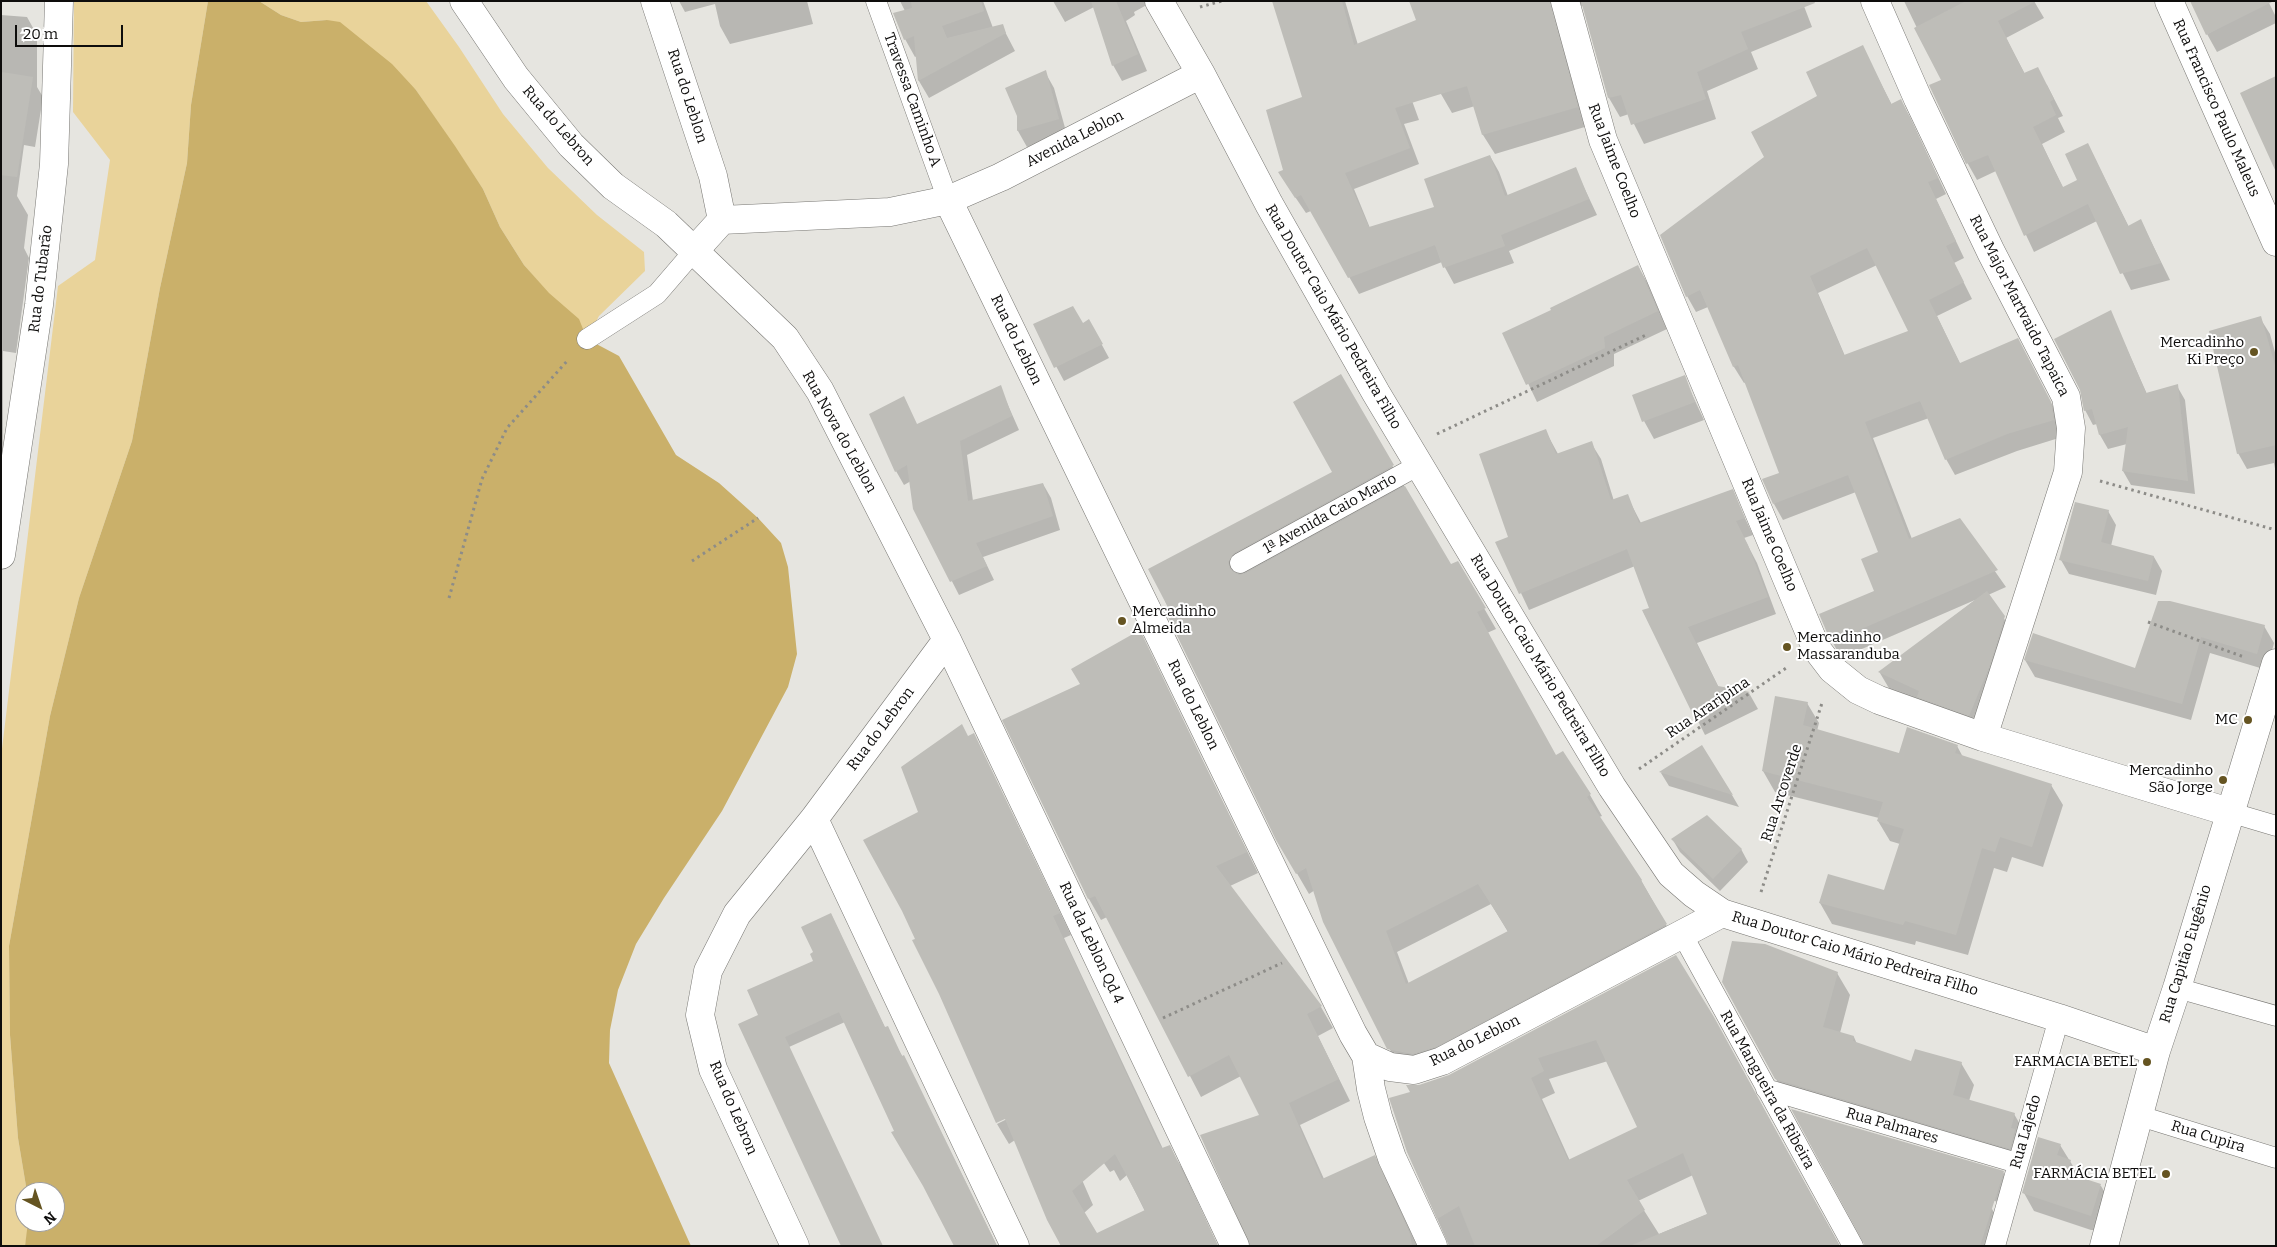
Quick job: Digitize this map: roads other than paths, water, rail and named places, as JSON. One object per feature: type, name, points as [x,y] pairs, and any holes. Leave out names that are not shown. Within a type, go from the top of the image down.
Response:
[{"type":"street","name":"Rua do Tubarão","points":[[1,555],[39,305],[54,164],[59,1]]},
{"type":"street","name":"Rua do Lebron","points":[[464,1],[516,78],[571,145],[613,186],[666,224],[694,251]]},
{"type":"street","name":"Rua do Leblon","points":[[655,1],[714,176],[722,220]]},
{"type":"street","name":"Rua Doutor Caio Mário Pedreira Filho","points":[[1159,1],[1201,74],[1269,204],[1414,457],[1612,787],[1671,874],[1694,894],[1722,913],[2059,1018],[2156,1051]]},
{"type":"street","name":"Rua Jaime Coelho","points":[[1565,1],[1603,140],[1678,320],[1824,658],[1858,690],[1878,700],[1982,737],[2229,812]]},
{"type":"street","name":"Rua Major Martvaido Tapaica","points":[[1876,1],[1918,99],[1987,243],[2066,397],[2071,428],[2068,472],[1982,737]]},
{"type":"street","name":"Rua Francisco Paulo Maleus","points":[[2169,1],[2276,242]]},
{"type":"street","name":"Avenida Leblon","points":[[948,200],[1001,177],[1201,74]]},
{"type":"street","points":[[694,251],[722,220],[890,212],[948,200]]},
{"type":"street","name":"Rua do Leblon","points":[[948,200],[1312,949],[1366,1056],[1390,1067],[1414,1070],[1442,1061],[1722,913]]},
{"type":"street","name":"Rua Nova do Leblon","points":[[694,251],[784,338],[820,391],[947,640]]},
{"type":"street","name":"Rua do Lebron","points":[[795,1246],[713,1069],[700,1015],[708,971],[737,914],[814,819],[947,640]]},
{"type":"street","name":"Rua da Leblon Qd 4","points":[[947,640],[1235,1246]]},
{"type":"street","name":"Rua Capitão Eugênio","points":[[2104,1246],[2156,1051],[2178,988],[2229,812],[2275,665]]},
{"type":"street","points":[[814,819],[1015,1246]]},
{"type":"street","points":[[1366,1056],[1378,1117],[1392,1158],[1433,1246]]},
{"type":"lane","name":"Travessa Caminho A","points":[[876,1],[948,200]]},
{"type":"lane","points":[[587,339],[657,294],[694,251]]},
{"type":"lane","name":"1ª Avenida Caio Mario","points":[[1240,563],[1414,457]]},
{"type":"lane","points":[[2229,812],[2276,826]]},
{"type":"lane","name":"Rua Mangueira da Ribeira","points":[[1682,934],[1853,1246]]},
{"type":"lane","points":[[2178,988],[2276,1016]]},
{"type":"lane","name":"Rua Lajedo","points":[[1995,1246],[2059,1018]]},
{"type":"lane","name":"Rua Palmares","points":[[1766,1089],[2017,1163]]},
{"type":"lane","name":"Rua Cupira","points":[[2140,1116],[2276,1158]]},
{"type":"place","name":"Mercadinho Ki Preço","points":[[2254,352]]},
{"type":"place","name":"Mercadinho Almeida","points":[[1122,621]]},
{"type":"place","name":"Mercadinho Massaranduba","points":[[1787,647]]},
{"type":"place","name":"MC","points":[[2248,720]]},
{"type":"place","name":"Mercadinho São Jorge","points":[[2223,780]]},
{"type":"place","name":"FARMACIA BETEL","points":[[2147,1062]]},
{"type":"place","name":"FARMÁCIA BETEL","points":[[2166,1174]]}]
